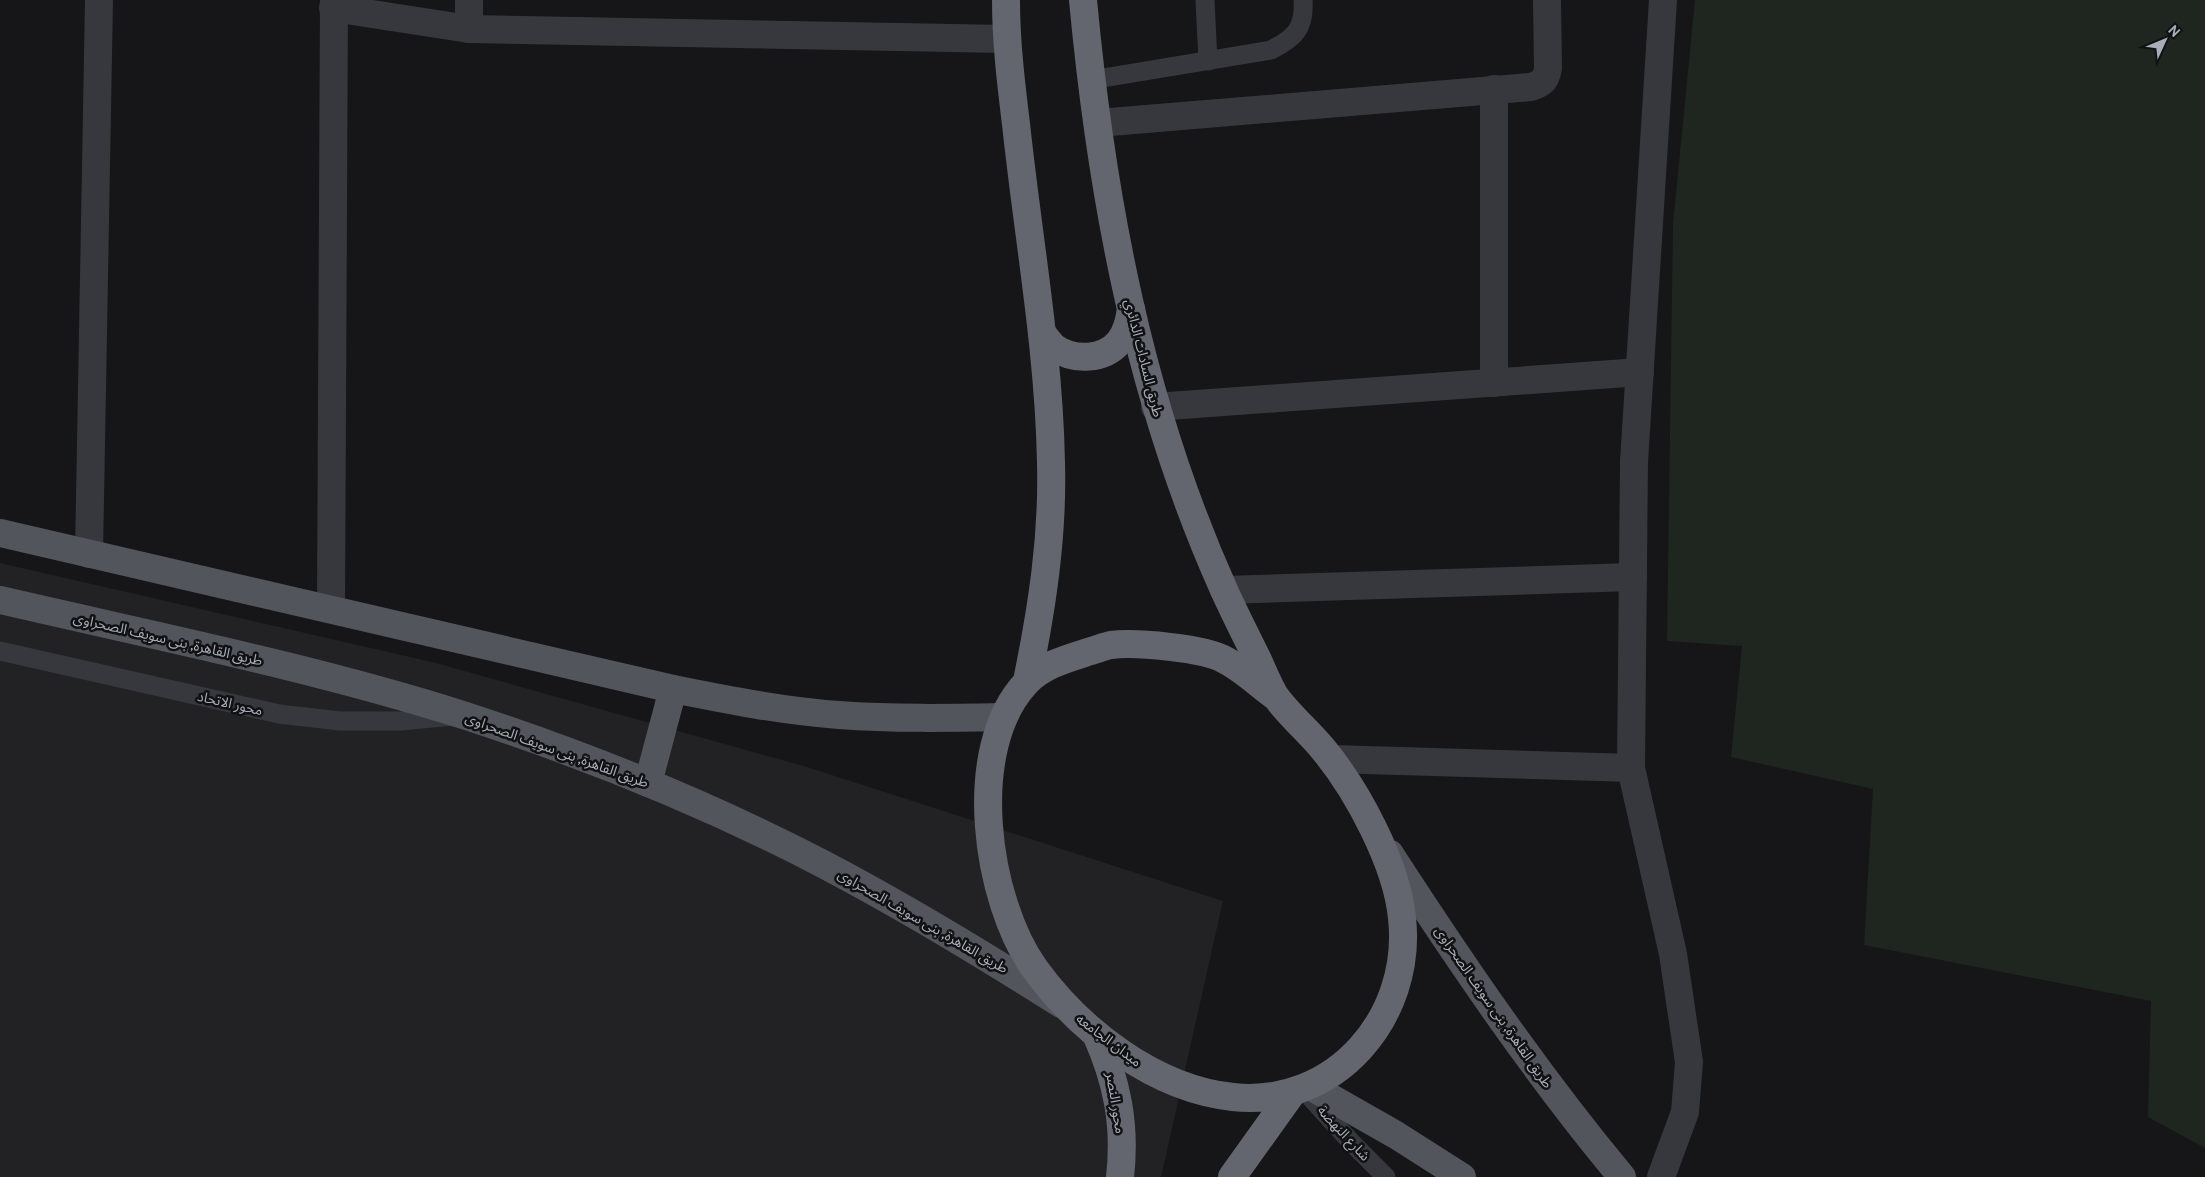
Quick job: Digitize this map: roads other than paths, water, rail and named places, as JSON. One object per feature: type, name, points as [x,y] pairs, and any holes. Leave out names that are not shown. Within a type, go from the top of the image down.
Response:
[{"type":"highway","points":[[1006,0],[1006,39],[1024,203],[1042,333],[1051,463],[1050,536],[1042,608],[1028,680]]},
{"type":"highway","name":"طريق السادات الدائري","points":[[1083,0],[1091,80],[1111,219],[1155,407],[1186,500],[1224,590],[1276,697]]},
{"type":"highway","points":[[1042,333],[1054,347],[1069,355],[1087,357],[1104,353],[1119,343],[1128,327],[1131,310]]},
{"type":"highway","name":"ميدان الجامعه","points":[[1111,645],[1170,647],[1222,657],[1276,697],[1332,759],[1355,794],[1374,830],[1398,893],[1403,921],[1403,950],[1397,979],[1388,1006],[1374,1031],[1356,1054],[1334,1073],[1301,1089],[1272,1098],[1234,1097],[1196,1090],[1160,1077],[1126,1056],[1096,1033],[1071,1010],[1033,967],[1004,908],[989,836],[988,777],[1003,717],[1028,680],[1059,661],[1111,645]]},
{"type":"highway","name":"محور النصر","points":[[1096,1033],[1110,1065],[1118,1101],[1122,1139],[1120,1177]]},
{"type":"highway","points":[[1232,1177],[1301,1089]]},
{"type":"main road","points":[[0,533],[673,689],[755,705],[837,715],[920,719],[1003,717]]},
{"type":"main road","name":"طريق القاهرة, بنى سويف الصحراوى","points":[[0,600],[274,663],[368,687],[463,715],[556,747],[648,783],[822,864],[956,939],[1071,1010]]},
{"type":"main road","points":[[648,783],[673,689]]},
{"type":"main road","name":"طريق القاهرة, بنى سويف الصحراوى","points":[[1374,830],[1488,1002],[1549,1085],[1622,1177]]},
{"type":"main road","points":[[1301,1089],[1396,1135],[1462,1177]]},
{"type":"street","points":[[89,554],[99,0]]},
{"type":"street","points":[[468,29],[469,0]]},
{"type":"street","points":[[1098,123],[1531,87],[1542,84],[1546,78],[1548,68],[1547,0]]},
{"type":"street","points":[[1661,1177],[1685,1112],[1689,1062],[1672,954],[1631,768],[1634,462],[1663,0]]},
{"type":"street","points":[[331,609],[334,4],[468,29],[1006,39]]},
{"type":"street","points":[[1494,89],[1494,383]]},
{"type":"street","points":[[1155,407],[1640,372]]},
{"type":"street","points":[[1224,590],[1633,577]]},
{"type":"street","points":[[1332,759],[1631,768]]},
{"type":"lane","points":[[1205,0],[1208,61]]},
{"type":"lane","points":[[1091,80],[1271,50],[1283,44],[1300,27],[1304,16],[1303,0]]},
{"type":"lane","name":"محور الاتحاد","points":[[0,650],[278,714],[340,721],[392,721],[463,715]]},
{"type":"lane","name":"شارع النهضة","points":[[1301,1089],[1386,1177]]}]
